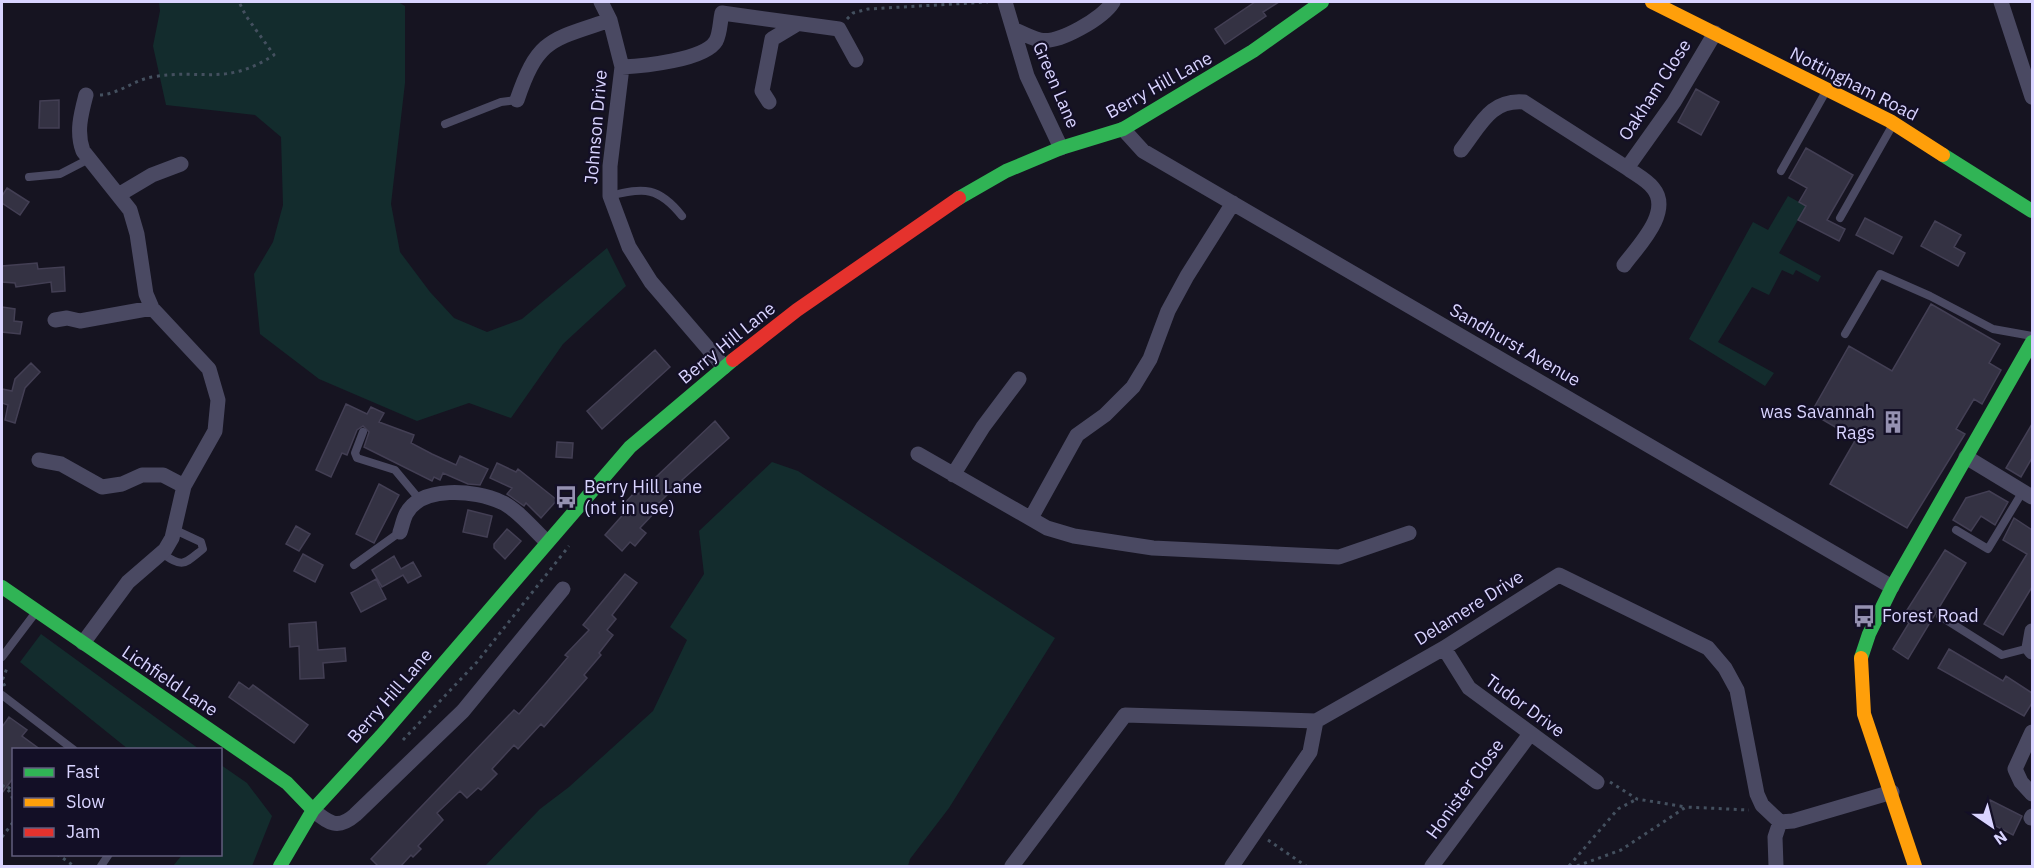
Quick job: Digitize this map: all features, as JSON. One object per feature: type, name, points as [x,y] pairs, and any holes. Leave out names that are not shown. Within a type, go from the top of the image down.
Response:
[{"type":"main road","name":"Berry Hill Lane","points":[[280,867],[313,810],[381,736],[630,447],[724,367],[797,310],[953,202],[1006,171],[1061,148],[1123,129],[1253,51],[1322,2]]},
{"type":"main road","name":"Nottingham Road","points":[[1652,2],[1894,123],[2032,211]]},
{"type":"main road","points":[[1915,867],[1892,792],[1864,714],[1860,674],[1861,658],[1869,634],[1892,587],[2032,342]]},
{"type":"main road","name":"Lichfield Lane","points":[[2,587],[286,783],[313,810]]},
{"type":"street","name":"Johnson Drive","points":[[601,2],[610,20],[622,67],[610,166],[610,196],[628,247],[651,282],[724,367]]},
{"type":"street","name":"Green Lane","points":[[1005,2],[1027,76],[1061,148]]},
{"type":"street","points":[[1013,29],[1042,40],[1083,28],[1108,9],[1113,2]]},
{"type":"street","points":[[2001,2],[2032,97]]},
{"type":"street","points":[[622,67],[643,66],[707,51],[717,40],[721,8],[797,24],[839,29],[856,60]]},
{"type":"street","points":[[517,100],[534,57],[548,44],[610,20]]},
{"type":"street","points":[[769,102],[762,91],[772,39],[797,24]]},
{"type":"street","name":"Oakham Close","points":[[1627,168],[1674,102],[1715,33]]},
{"type":"street","points":[[83,644],[128,582],[161,553],[172,538],[184,486],[214,431],[218,400],[209,369],[152,308],[146,294],[137,234],[130,210],[120,194],[89,159],[80,141],[80,120],[86,95]]},
{"type":"street","name":"Oakham Close","points":[[1461,150],[1496,106],[1509,101],[1524,102],[1627,168],[1654,188],[1659,201],[1657,218],[1624,265]]},
{"type":"street","name":"Sandhurst Avenue","points":[[1123,129],[1143,151],[1892,587]]},
{"type":"street","points":[[120,194],[152,175],[181,165]]},
{"type":"street","points":[[1031,518],[1077,435],[1105,415],[1133,387],[1150,359],[1168,311],[1182,285],[1233,203]]},
{"type":"street","points":[[55,320],[67,318],[80,321],[152,308]]},
{"type":"street","points":[[953,475],[983,427],[1019,379]]},
{"type":"street","points":[[918,454],[1047,528],[1074,536],[1153,548],[1339,557],[1409,533]]},
{"type":"street","points":[[1966,457],[2029,493]]},
{"type":"street","points":[[39,460],[62,464],[102,487],[122,484],[142,475],[163,475],[184,486]]},
{"type":"street","points":[[400,532],[406,514],[420,500],[446,493],[474,495],[502,502],[547,542]]},
{"type":"street","name":"Delamere Drive","points":[[1316,721],[1444,648],[1559,575],[1708,648],[1725,668],[1737,690],[1757,794],[1762,805]]},
{"type":"street","points":[[313,810],[326,822],[335,825],[343,824],[355,815],[464,711],[563,589]]},
{"type":"street","points":[[2031,650],[2032,631]]},
{"type":"street","name":"Tudor Drive","points":[[1444,648],[1469,688],[1597,782]]},
{"type":"street","points":[[1012,867],[1125,715],[1316,721],[1310,752],[1232,867]]},
{"type":"street","points":[[2032,732],[2016,769],[2021,782],[2032,794]]},
{"type":"street","name":"Honister Close","points":[[1437,865],[1530,734]]},
{"type":"street","points":[[1762,805],[1780,822],[1793,821],[1892,792]]},
{"type":"street","points":[[1776,867],[1775,837],[1780,822]]},
{"type":"lane","points":[[1781,171],[1827,89]]},
{"type":"lane","points":[[445,124],[501,102],[517,100]]},
{"type":"lane","points":[[1840,218],[1894,123]]},
{"type":"lane","points":[[29,177],[60,174],[89,159]]},
{"type":"lane","points":[[610,196],[640,190],[653,192],[671,202],[682,216]]},
{"type":"lane","points":[[1845,334],[1880,274],[1930,296],[1993,329],[2010,334],[2032,336]]},
{"type":"lane","points":[[363,432],[355,453],[357,458],[395,470],[420,500]]},
{"type":"lane","points":[[1956,530],[1988,549],[2029,493]]},
{"type":"lane","points":[[161,553],[179,565],[184,564],[203,549],[201,542],[173,529]]},
{"type":"lane","points":[[354,565],[400,532]]},
{"type":"lane","points":[[2,657],[36,610]]},
{"type":"lane","points":[[1940,616],[2002,655],[2031,650]]},
{"type":"lane","points":[[2,695],[71,748]]},
{"type":"path","points":[[86,95],[110,94],[152,77],[224,76],[252,69],[274,55],[246,16],[239,2]]},
{"type":"path","points":[[839,29],[853,13],[868,9],[988,2]]},
{"type":"path","points":[[397,747],[477,662],[576,537]]},
{"type":"path","points":[[1597,782],[1611,782],[1637,799],[1686,807],[1748,811],[1762,805]]},
{"type":"path","points":[[8,789],[12,784]]},
{"type":"path","points":[[2,786],[8,789],[12,797]]},
{"type":"path","points":[[1569,867],[1618,809],[1637,799]]},
{"type":"path","points":[[1577,867],[1621,850],[1686,807]]},
{"type":"path","points":[[2,837],[12,823]]},
{"type":"path","points":[[1257,832],[1306,867]]},
{"type":"path","points":[[62,856],[74,867]]},
{"type":"green space","points":[[159,2],[398,2],[405,6],[405,83],[391,204],[400,252],[430,292],[454,318],[487,332],[522,319],[607,248],[626,286],[563,344],[511,418],[469,403],[417,421],[319,379],[260,334],[254,274],[273,242],[283,205],[281,137],[255,115],[166,105],[153,46],[160,11]]},
{"type":"green space","points":[[1788,196],[1806,206],[1779,253],[1821,276],[1818,282],[1796,270],[1793,275],[1782,270],[1769,295],[1752,287],[1718,342],[1774,373],[1765,386],[1689,339],[1753,222],[1768,230]]},
{"type":"green space","points":[[772,462],[798,471],[1055,638],[949,808],[910,859],[908,866],[485,866],[540,809],[569,787],[653,711],[687,640],[670,627],[704,574],[699,531]]},
{"type":"green space","points":[[41,634],[198,748],[127,748],[20,662]]},
{"type":"green space","points":[[222,766],[247,783],[272,816],[252,866],[173,866],[181,856],[222,856]]},
{"type":"building","points":[[1255,2],[1279,2],[1263,12],[1266,16],[1225,44],[1215,29]]},
{"type":"building","points":[[1696,89],[1719,102],[1701,135],[1678,122]]},
{"type":"building","points":[[59,100],[59,128],[39,128],[40,101]]},
{"type":"building","points":[[1806,148],[1853,175],[1827,220],[1845,229],[1839,241],[1798,220],[1806,206],[1799,202],[1807,188],[1789,178]]},
{"type":"building","points":[[7,188],[29,202],[20,215],[2,203],[2,196]]},
{"type":"building","points":[[1865,218],[1902,237],[1893,254],[1856,235]]},
{"type":"building","points":[[1935,221],[1961,235],[1954,247],[1965,253],[1958,266],[1921,246]]},
{"type":"building","points":[[37,263],[38,269],[64,267],[65,291],[52,292],[51,282],[16,287],[15,283],[2,282],[2,266]]},
{"type":"building","name":"was Savannah Rags","points":[[1931,304],[2000,344],[1989,363],[2001,370],[1982,404],[1974,399],[1956,429],[1965,434],[1907,528],[1830,484],[1856,439],[1811,413],[1849,346],[1892,371]]},
{"type":"building","points":[[2,307],[15,309],[14,321],[22,322],[20,334],[2,332]]},
{"type":"building","points":[[655,350],[670,367],[602,429],[587,411]]},
{"type":"building","points":[[31,363],[40,372],[25,388],[15,423],[5,420],[8,405],[2,403],[2,389],[12,391],[15,379]]},
{"type":"building","points":[[346,404],[367,414],[371,407],[384,413],[379,422],[414,435],[411,443],[456,465],[460,456],[488,469],[480,485],[468,484],[443,473],[440,480],[434,477],[432,481],[364,447],[369,432],[363,426],[357,430],[347,455],[342,453],[331,477],[316,470]]},
{"type":"building","points":[[715,421],[729,438],[682,480],[686,484],[677,493],[673,489],[655,507],[658,509],[640,528],[646,533],[635,546],[630,542],[622,551],[605,535],[628,509],[623,505],[635,492],[638,494]]},
{"type":"building","points":[[2032,424],[2032,458],[2021,477],[2006,468]]},
{"type":"building","points":[[557,442],[573,443],[572,458],[556,457]]},
{"type":"building","points":[[497,463],[516,472],[518,469],[557,500],[541,518],[526,503],[524,506],[507,494],[512,488],[490,478]]},
{"type":"building","points":[[379,484],[399,495],[374,543],[356,534]]},
{"type":"building","points":[[1989,491],[2008,502],[1995,525],[1981,516],[1971,531],[1953,520],[1966,498]]},
{"type":"building","points":[[468,510],[492,516],[487,537],[463,532]]},
{"type":"building","points":[[2014,518],[2032,530],[2032,587],[2003,635],[1984,624],[2027,554],[2003,540]]},
{"type":"building","points":[[296,526],[310,534],[299,551],[286,544]]},
{"type":"building","points":[[507,529],[521,541],[505,559],[494,548],[494,544]]},
{"type":"building","points":[[1945,550],[1966,563],[1908,659],[1893,649],[1909,623],[1902,618]]},
{"type":"building","points":[[303,554],[323,565],[315,582],[294,571]]},
{"type":"building","points":[[394,556],[401,569],[413,562],[421,576],[408,583],[403,575],[382,587],[372,570]]},
{"type":"building","points":[[625,574],[637,583],[612,615],[616,619],[607,630],[613,635],[599,653],[601,655],[584,675],[587,678],[544,727],[541,724],[518,749],[514,745],[492,769],[497,774],[481,790],[478,788],[467,798],[460,791],[437,813],[443,820],[418,846],[421,849],[413,857],[411,855],[400,867],[379,867],[371,859],[514,710],[519,714],[568,657],[565,655],[589,630],[583,625]]},
{"type":"building","points":[[376,579],[386,599],[361,612],[351,593]]},
{"type":"building","points":[[316,622],[318,650],[345,648],[346,661],[323,663],[324,678],[300,679],[299,646],[290,647],[289,624]]},
{"type":"building","points":[[1949,649],[2003,681],[2006,676],[2032,693],[2032,703],[2024,716],[1938,668]]},
{"type":"building","points":[[239,682],[249,689],[253,685],[308,725],[294,743],[229,697]]},
{"type":"building","points":[[9,717],[27,730],[22,736],[38,748],[12,748],[12,780],[2,793],[2,727]]},
{"type":"building","points":[[1990,800],[2022,816],[2013,835],[1980,818]]},
{"type":"traffic: fast","points":[[959,198],[1006,171],[1061,148],[1123,129],[1253,51],[1322,2]]},
{"type":"traffic: fast","points":[[1943,155],[2032,211]]},
{"type":"traffic: fast","points":[[1861,658],[1869,634],[1892,587],[2032,342]]},
{"type":"traffic: fast","points":[[280,866],[313,810],[381,736],[630,447],[733,360]]},
{"type":"traffic: fast","points":[[2,587],[287,783],[313,810]]},
{"type":"traffic: slow","points":[[1652,2],[1890,121],[1943,155]]},
{"type":"traffic: slow","points":[[1861,658],[1864,714],[1915,866]]},
{"type":"traffic: jam","points":[[733,360],[797,310],[959,198]]},
{"type":"place","name":"was Savannah Rags","points":[[1893,422]]},
{"type":"place","name":"Berry Hill Lane (not in use)","points":[[566,497]]},
{"type":"place","name":"Forest Road","points":[[1864,616]]}]
